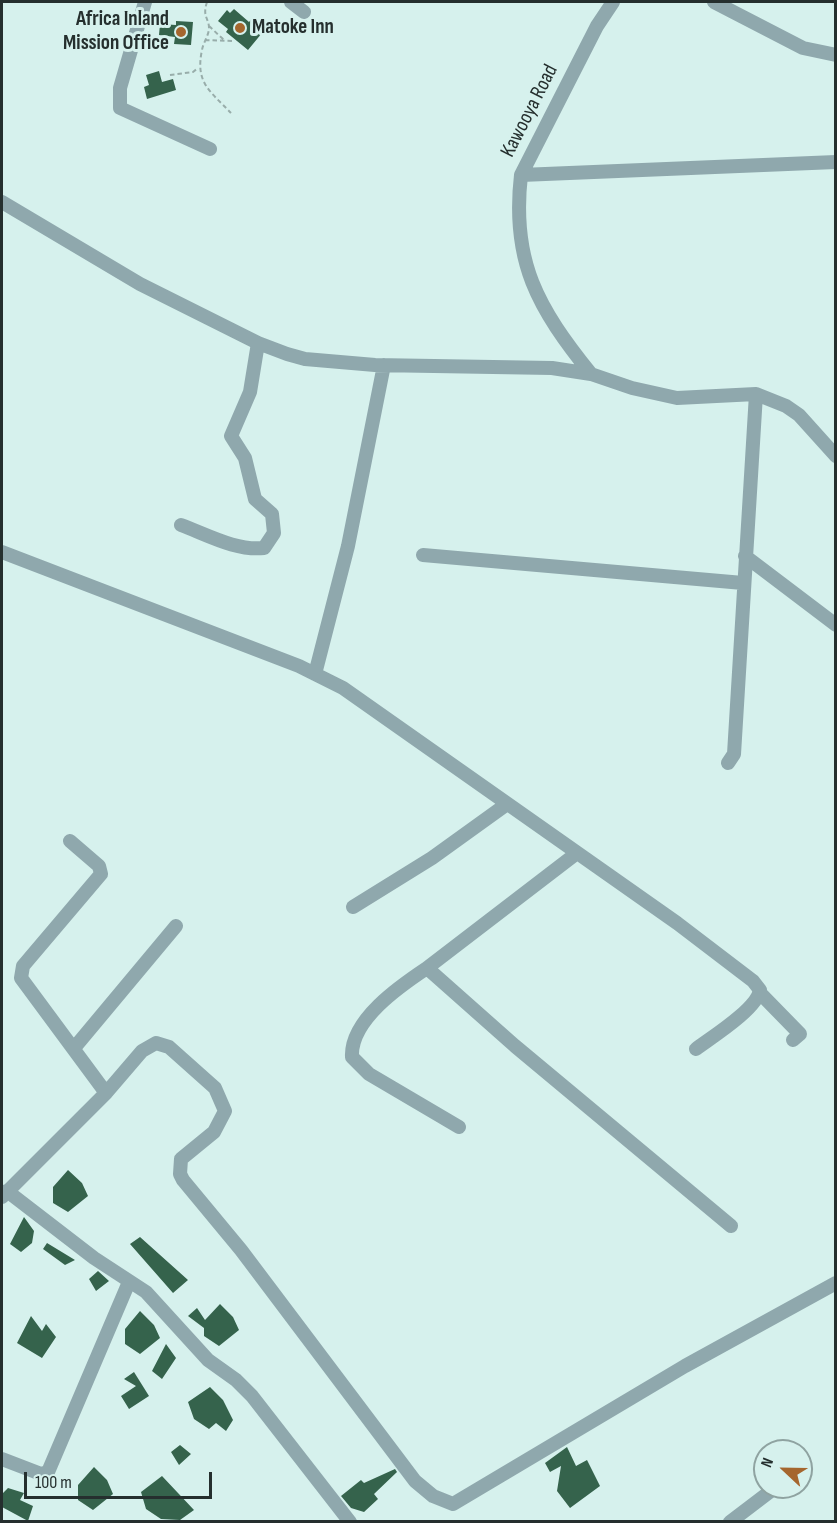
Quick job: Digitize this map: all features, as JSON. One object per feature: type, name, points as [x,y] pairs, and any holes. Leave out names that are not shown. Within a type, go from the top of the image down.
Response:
[{"type":"street","points":[[145,2],[120,88],[120,108],[210,149]]},
{"type":"street","points":[[291,2],[303,12]]},
{"type":"street","name":"Kawooya Road","points":[[591,374],[549,316],[535,292],[524,262],[519,192],[521,175],[597,26],[613,2]]},
{"type":"street","points":[[714,2],[803,48],[836,55]]},
{"type":"street","points":[[521,175],[836,162]]},
{"type":"street","points":[[2,202],[140,284],[258,343],[305,359],[384,365],[552,368],[591,374],[632,388],[677,398],[756,394],[786,406],[799,415],[836,456]]},
{"type":"street","points":[[182,525],[242,548],[264,549],[274,533],[272,514],[255,500],[245,458],[231,436],[250,392],[258,343]]},
{"type":"street","points":[[315,674],[351,535],[384,365]]},
{"type":"street","points":[[728,763],[734,754],[756,394]]},
{"type":"street","points":[[2,552],[315,674],[366,703],[578,853],[753,981],[759,992],[800,1034],[793,1040]]},
{"type":"street","points":[[423,555],[743,583]]},
{"type":"street","points":[[745,556],[836,625]]},
{"type":"street","points":[[353,907],[432,858],[507,804]]},
{"type":"street","points":[[70,841],[99,866],[101,874],[21,971],[21,978],[75,1047],[106,1093]]},
{"type":"street","points":[[459,1126],[369,1074],[354,1062],[353,1042],[377,1007],[398,987],[427,968],[578,853]]},
{"type":"street","points":[[75,1047],[176,926]]},
{"type":"street","points":[[427,968],[515,1046],[730,1226]]},
{"type":"street","points":[[696,1049],[732,1022],[757,999],[759,992]]},
{"type":"street","points":[[350,1521],[241,1384],[215,1366],[146,1292],[4,1194],[49,1146],[106,1093],[142,1051],[156,1043],[169,1047],[215,1088],[225,1111],[214,1132],[181,1159],[180,1174],[183,1180],[241,1250],[415,1481],[433,1496],[453,1504],[676,1372],[836,1283]]},
{"type":"street","points":[[2,1459],[41,1474],[48,1472],[129,1282]]},
{"type":"street","points":[[730,1521],[760,1499]]},
{"type":"path","points":[[207,2],[204,13],[209,26],[224,40]]},
{"type":"path","points":[[209,26],[200,67],[202,82],[231,113]]},
{"type":"path","points":[[205,40],[232,41]]},
{"type":"path","points":[[170,75],[193,72],[200,67]]},
{"type":"building","points":[[234,9],[249,22],[254,16],[267,27],[248,50],[226,32],[228,29],[218,21],[227,10],[230,13]]},
{"type":"building","points":[[176,21],[193,22],[191,45],[174,44],[175,37],[159,35],[160,24],[176,25]]},
{"type":"building","points":[[159,71],[162,82],[173,79],[176,90],[147,99],[144,87],[149,85],[146,75]]},
{"type":"building","points":[[68,1170],[82,1183],[88,1196],[68,1212],[53,1203],[53,1187]]},
{"type":"building","points":[[24,1217],[34,1231],[32,1243],[21,1252],[10,1244]]},
{"type":"building","points":[[140,1237],[188,1280],[173,1293],[130,1244]]},
{"type":"building","points":[[47,1243],[75,1260],[65,1265],[43,1249]]},
{"type":"building","points":[[98,1271],[109,1281],[96,1291],[89,1279]]},
{"type":"building","points":[[220,1304],[233,1317],[239,1330],[219,1346],[204,1336],[204,1328],[188,1316],[197,1308],[205,1320]]},
{"type":"building","points":[[140,1311],[154,1325],[160,1338],[140,1354],[125,1344],[125,1329]]},
{"type":"building","points":[[31,1316],[42,1331],[46,1324],[56,1337],[42,1358],[17,1343]]},
{"type":"building","points":[[166,1344],[176,1358],[162,1379],[152,1371]]},
{"type":"building","points":[[134,1372],[149,1396],[129,1409],[121,1396],[136,1386],[124,1379]]},
{"type":"building","points":[[210,1387],[223,1400],[233,1420],[226,1431],[216,1423],[209,1429],[194,1419],[188,1402]]},
{"type":"building","points":[[180,1445],[191,1454],[179,1465],[171,1452]]},
{"type":"building","points":[[567,1447],[576,1466],[587,1460],[600,1486],[570,1508],[557,1491],[561,1466],[550,1472],[545,1463]]},
{"type":"building","points":[[94,1467],[107,1480],[113,1494],[93,1510],[78,1500],[78,1485]]},
{"type":"building","points":[[395,1469],[397,1472],[374,1494],[378,1499],[364,1512],[351,1508],[341,1496],[361,1480],[364,1483]]},
{"type":"building","points":[[162,1476],[194,1510],[180,1520],[161,1519],[146,1509],[141,1492]]},
{"type":"building","points":[[8,1488],[24,1493],[20,1500],[33,1506],[28,1521],[2,1507],[2,1494]]},
{"type":"place","name":"Matoke Inn","points":[[240,28]]},
{"type":"place","name":"Africa Inland Mission Office","points":[[181,32]]}]
